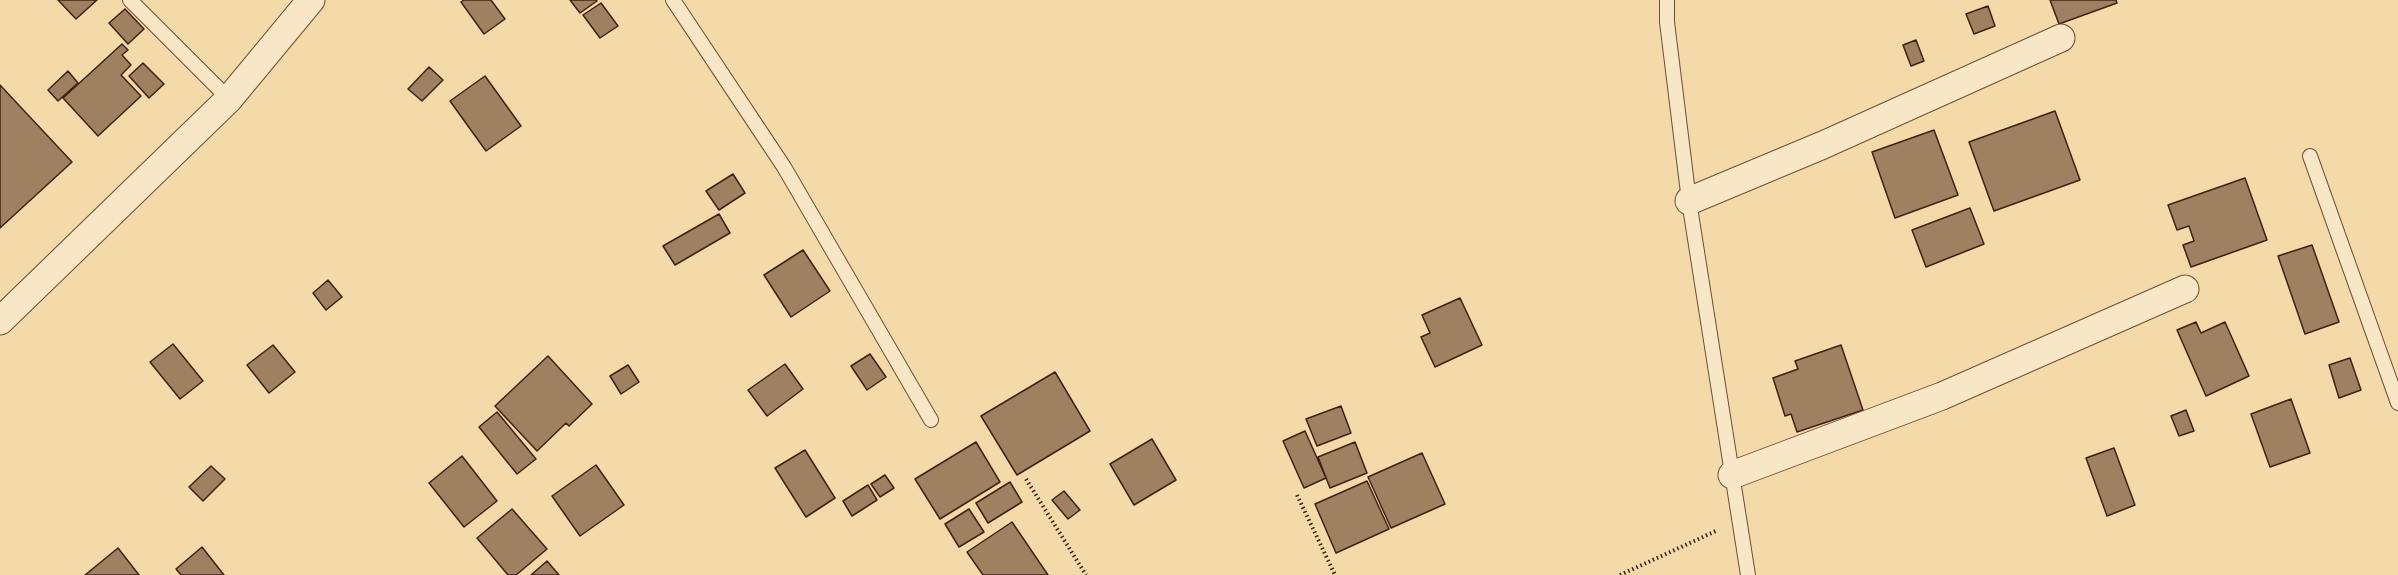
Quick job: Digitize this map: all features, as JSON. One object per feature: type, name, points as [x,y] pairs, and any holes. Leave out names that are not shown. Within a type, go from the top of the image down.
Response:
[{"type":"street","points":[[0,321],[229,99],[309,1]]},
{"type":"street","points":[[1689,201],[1823,145],[2061,38]]},
{"type":"street","points":[[1732,475],[1942,396],[2185,289]]},
{"type":"lane","points":[[130,0],[229,99]]},
{"type":"lane","points":[[673,0],[784,167],[931,420]]},
{"type":"lane","points":[[1667,0],[1667,22],[1689,201],[1748,575]]},
{"type":"lane","points":[[2310,156],[2398,403]]},
{"type":"path","points":[[1026,479],[1086,575]]},
{"type":"path","points":[[1297,495],[1335,575]]},
{"type":"path","points":[[1620,575],[1739,521]]},
{"type":"building","points":[[58,0],[97,0],[76,19]]},
{"type":"building","points":[[491,0],[505,19],[484,34],[461,2]]},
{"type":"building","points":[[570,0],[596,0],[597,1],[580,13]]},
{"type":"building","points":[[2050,0],[2116,0],[2117,3],[2059,24]]},
{"type":"building","points":[[601,3],[618,26],[600,38],[583,15]]},
{"type":"building","points":[[1988,6],[1995,26],[1974,34],[1966,14]]},
{"type":"building","points":[[125,9],[144,29],[128,44],[109,23]]},
{"type":"building","points":[[1916,40],[1924,61],[1911,66],[1903,45]]},
{"type":"building","points":[[122,44],[128,50],[122,55],[131,65],[121,75],[141,96],[98,136],[63,98]]},
{"type":"building","points":[[143,63],[164,84],[149,98],[129,76]]},
{"type":"building","points":[[429,67],[443,80],[422,101],[408,89]]},
{"type":"building","points":[[68,71],[78,83],[58,101],[48,90]]},
{"type":"building","points":[[485,76],[521,126],[486,151],[450,101]]},
{"type":"building","points":[[0,85],[72,162],[0,228]]},
{"type":"building","points":[[2055,111],[2080,180],[1994,211],[1969,142]]},
{"type":"building","points":[[1934,130],[1958,195],[1895,218],[1872,152]]},
{"type":"building","points":[[733,174],[745,193],[719,210],[706,191]]},
{"type":"building","points":[[2245,178],[2267,240],[2191,267],[2183,245],[2194,241],[2189,226],[2177,230],[2168,205]]},
{"type":"building","points":[[1970,208],[1984,244],[1926,267],[1912,230]]},
{"type":"building","points":[[719,214],[730,233],[675,265],[663,246]]},
{"type":"building","points":[[2312,245],[2339,322],[2305,334],[2278,256]]},
{"type":"building","points":[[803,250],[830,291],[791,317],[764,275]]},
{"type":"building","points":[[328,280],[342,297],[326,310],[313,293]]},
{"type":"building","points":[[1460,298],[1482,345],[1435,367],[1421,337],[1430,333],[1422,315]]},
{"type":"building","points":[[2196,322],[2201,333],[2225,322],[2249,376],[2206,396],[2177,330]]},
{"type":"building","points":[[173,344],[203,381],[180,399],[150,362]]},
{"type":"building","points":[[273,345],[295,372],[269,393],[247,365]]},
{"type":"building","points":[[1841,345],[1863,410],[1797,432],[1791,414],[1785,416],[1773,378],[1798,369],[1795,361]]},
{"type":"building","points":[[870,354],[886,377],[867,390],[851,366]]},
{"type":"building","points":[[548,356],[592,404],[569,426],[566,423],[537,451],[495,406]]},
{"type":"building","points":[[2350,358],[2361,390],[2339,398],[2329,365]]},
{"type":"building","points":[[785,364],[803,389],[767,416],[748,390]]},
{"type":"building","points":[[628,365],[639,382],[621,394],[610,376]]},
{"type":"building","points":[[1055,372],[1090,431],[1017,475],[981,416]]},
{"type":"building","points":[[2291,399],[2310,453],[2270,467],[2251,414]]},
{"type":"building","points":[[1341,406],[1351,433],[1317,446],[1306,419]]},
{"type":"building","points":[[2186,410],[2194,431],[2179,436],[2171,416]]},
{"type":"building","points":[[497,412],[536,459],[517,474],[479,427]]},
{"type":"building","points":[[1305,431],[1326,478],[1304,488],[1283,441]]},
{"type":"building","points":[[1152,439],[1176,480],[1134,505],[1110,464]]},
{"type":"building","points":[[976,442],[1000,482],[940,519],[915,479]]},
{"type":"building","points":[[1355,442],[1367,473],[1330,488],[1318,457]]},
{"type":"building","points":[[2114,448],[2135,505],[2107,516],[2086,458]]},
{"type":"building","points":[[805,450],[835,498],[806,517],[775,468]]},
{"type":"building","points":[[1422,453],[1445,504],[1391,528],[1368,477]]},
{"type":"building","points":[[462,456],[497,501],[464,527],[429,483]]},
{"type":"building","points":[[596,465],[624,505],[580,536],[552,496]]},
{"type":"building","points":[[211,466],[225,479],[203,501],[189,487]]},
{"type":"building","points":[[885,475],[894,488],[880,497],[871,484]]},
{"type":"building","points":[[1367,481],[1389,529],[1336,553],[1315,504]]},
{"type":"building","points":[[1010,482],[1022,502],[988,523],[976,503]]},
{"type":"building","points":[[868,485],[877,500],[852,516],[843,501]]},
{"type":"building","points":[[1064,491],[1080,510],[1068,519],[1052,500]]},
{"type":"building","points":[[512,509],[547,549],[516,575],[508,575],[477,538]]},
{"type":"building","points":[[969,509],[984,532],[959,547],[945,524]]},
{"type":"building","points":[[1012,522],[1048,575],[983,575],[967,552]]},
{"type":"building","points":[[202,547],[224,575],[181,575],[176,569]]},
{"type":"building","points":[[118,548],[139,575],[85,575]]},
{"type":"building","points":[[547,561],[559,575],[531,575]]}]
